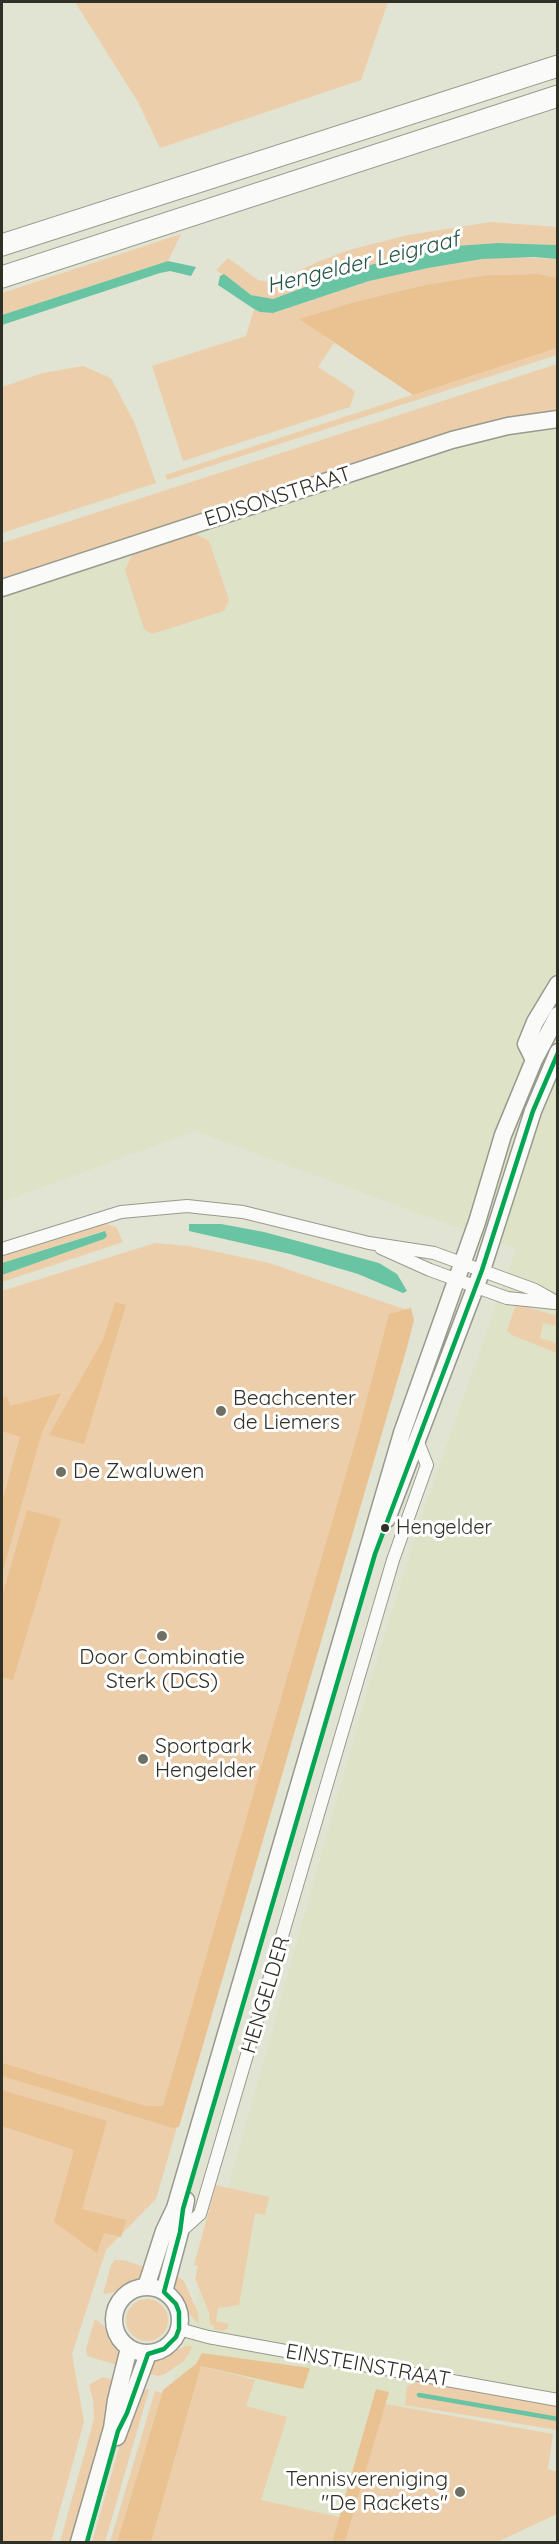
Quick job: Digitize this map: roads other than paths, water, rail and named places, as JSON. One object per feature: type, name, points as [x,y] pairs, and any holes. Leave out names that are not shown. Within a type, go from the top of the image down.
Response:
[{"type":"highway","points":[[2,245],[558,66]]},
{"type":"highway","points":[[2,277],[558,96]]},
{"type":"main road","name":"EDISONSTRAAT","points":[[2,588],[452,440],[508,426],[558,419]]},
{"type":"main road","name":"HENGELDER","points":[[534,1060],[526,1044],[535,1022],[558,984]]},
{"type":"main road","name":"HENGELDER","points":[[146,2288],[164,2231],[175,2208],[402,1433],[456,1280],[503,1135],[534,1060],[558,1015]]},
{"type":"main road","name":"HENGELDER","points":[[164,2292],[180,2232],[183,2209],[366,1584],[417,1440],[476,1288],[539,1095],[558,1052]]},
{"type":"main road","points":[[146,2288],[164,2292],[176,2304],[179,2312],[179,2329],[176,2337],[164,2349],[148,2354],[129,2348],[116,2333],[115,2312],[124,2297],[138,2289],[146,2288]]},
{"type":"main road","points":[[79,2542],[112,2428],[116,2400],[129,2348]]},
{"type":"main road","points":[[87,2542],[118,2431],[127,2413],[148,2354]]},
{"type":"street","points":[[2,1249],[121,1212],[187,1206],[243,1212],[369,1243],[421,1250],[462,1262],[535,1290],[557,1303]]},
{"type":"street","points":[[369,1243],[476,1288],[507,1298],[557,1303]]},
{"type":"street","name":"EINSTEINSTRAAT","points":[[179,2329],[208,2337],[558,2400]]},
{"type":"waterway","points":[[419,2395],[558,2419]]},
{"type":"place","name":"Beachcenter de Liemers","points":[[221,1411]]},
{"type":"place","name":"De Zwaluwen","points":[[61,1472]]},
{"type":"place","name":"Hengelder","points":[[385,1528]]},
{"type":"place","name":"Door Combinatie Sterk (DCS)","points":[[162,1636]]},
{"type":"place","name":"Sportpark Hengelder","points":[[143,1759]]},
{"type":"place","name":"Tennisvereniging \"De Rackets\"","points":[[460,2492]]},
{"type":"water label","name":"Hengelder Leigraaf","points":[[363,263]]}]
